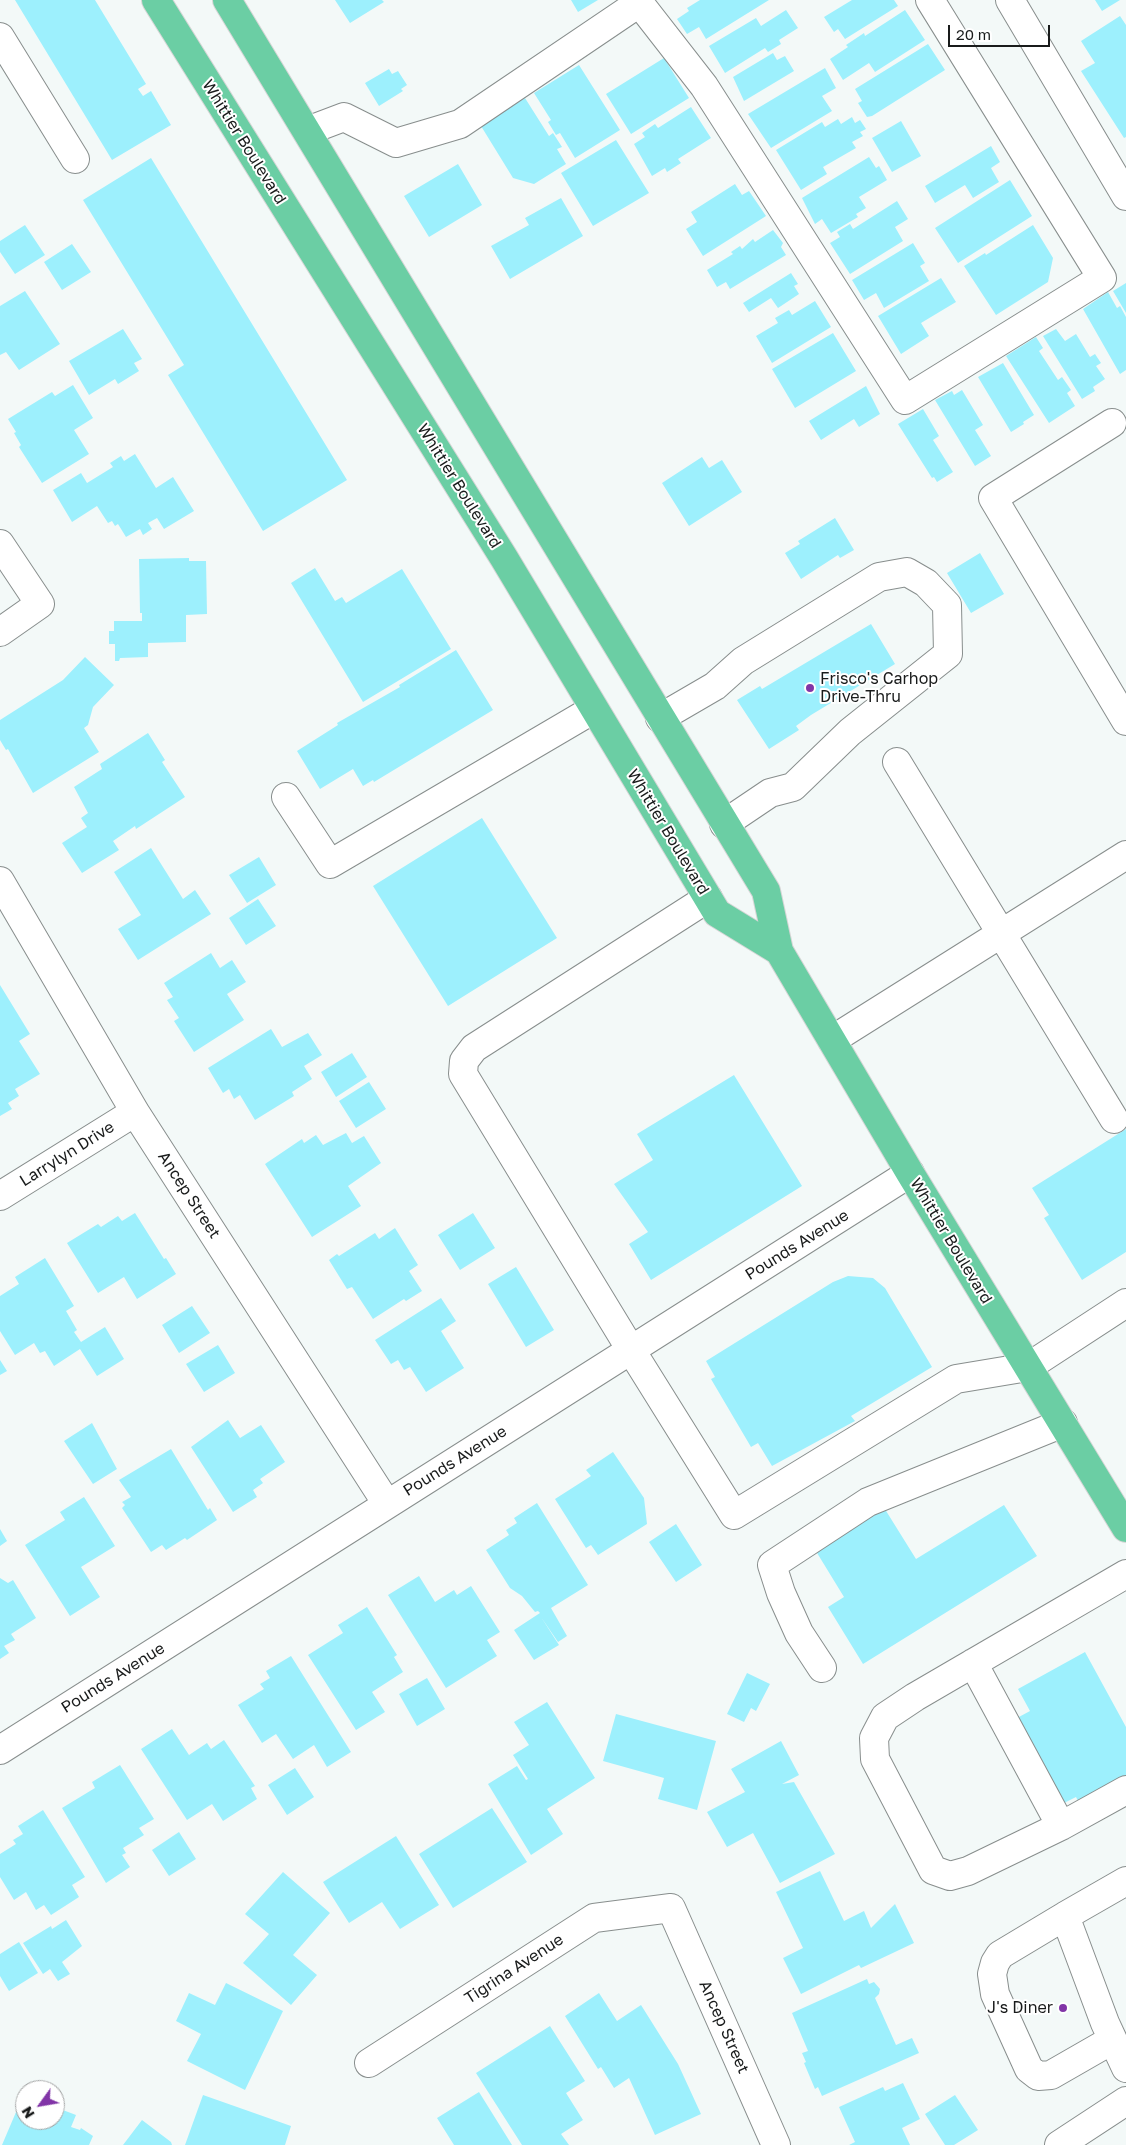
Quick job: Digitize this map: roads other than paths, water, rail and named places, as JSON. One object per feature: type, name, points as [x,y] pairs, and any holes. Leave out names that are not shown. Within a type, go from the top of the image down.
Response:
[{"type":"main road","name":"Whittier Boulevard","points":[[156,0],[504,558],[717,913],[779,952]]},
{"type":"main road","name":"Whittier Boulevard","points":[[227,0],[766,891],[779,952],[910,1174],[1126,1528]]},
{"type":"street","points":[[307,131],[344,117],[396,143],[460,124],[638,1],[704,86],[905,400],[1102,278],[930,0]]},
{"type":"street","points":[[1010,0],[1125,193]]},
{"type":"street","points":[[0,37],[75,159]]},
{"type":"street","points":[[1112,423],[993,498],[1123,708]]},
{"type":"street","points":[[0,544],[40,604],[0,632]]},
{"type":"street","points":[[660,718],[715,686],[744,661],[879,576],[907,572],[926,583],[947,605],[948,654],[850,732],[793,787],[770,793],[724,824]]},
{"type":"street","points":[[286,797],[330,864],[594,709]]},
{"type":"street","points":[[897,762],[1114,1119]]},
{"type":"street","points":[[832,1040],[1126,855]]},
{"type":"street","name":"Ancep Street","points":[[0,881],[135,1112],[387,1504]]},
{"type":"street","points":[[708,898],[474,1048],[464,1061],[463,1074],[630,1350],[734,1515],[956,1379],[1028,1367],[1126,1303]]},
{"type":"street","name":"Larrylyn Drive","points":[[0,1196],[135,1112]]},
{"type":"street","name":"Pounds Avenue","points":[[0,1750],[910,1174]]},
{"type":"street","points":[[822,1668],[799,1633],[781,1593],[772,1565],[868,1502],[1062,1423]]},
{"type":"street","points":[[1126,1574],[915,1697],[885,1717],[874,1738],[875,1759],[933,1870],[950,1876],[968,1871],[1061,1826],[1126,1790]]},
{"type":"street","points":[[973,1663],[1061,1826]]},
{"type":"street","points":[[1112,2040],[1051,2075],[1038,2076],[1029,2070],[995,1994],[992,1974],[995,1963],[1000,1955],[1126,1881]]},
{"type":"street","name":"Ancep Street","points":[[671,1908],[776,2145]]},
{"type":"street","name":"Tigrina Avenue","points":[[369,2063],[594,1918],[671,1908]]},
{"type":"street","points":[[1065,1916],[1112,2040],[1126,2068]]},
{"type":"street","points":[[1059,2145],[1126,2101]]},
{"type":"place","name":"Frisco's Carhop Drive-Thru","points":[[810,688]]},
{"type":"place","name":"J's Diner","points":[[1063,2008]]}]
